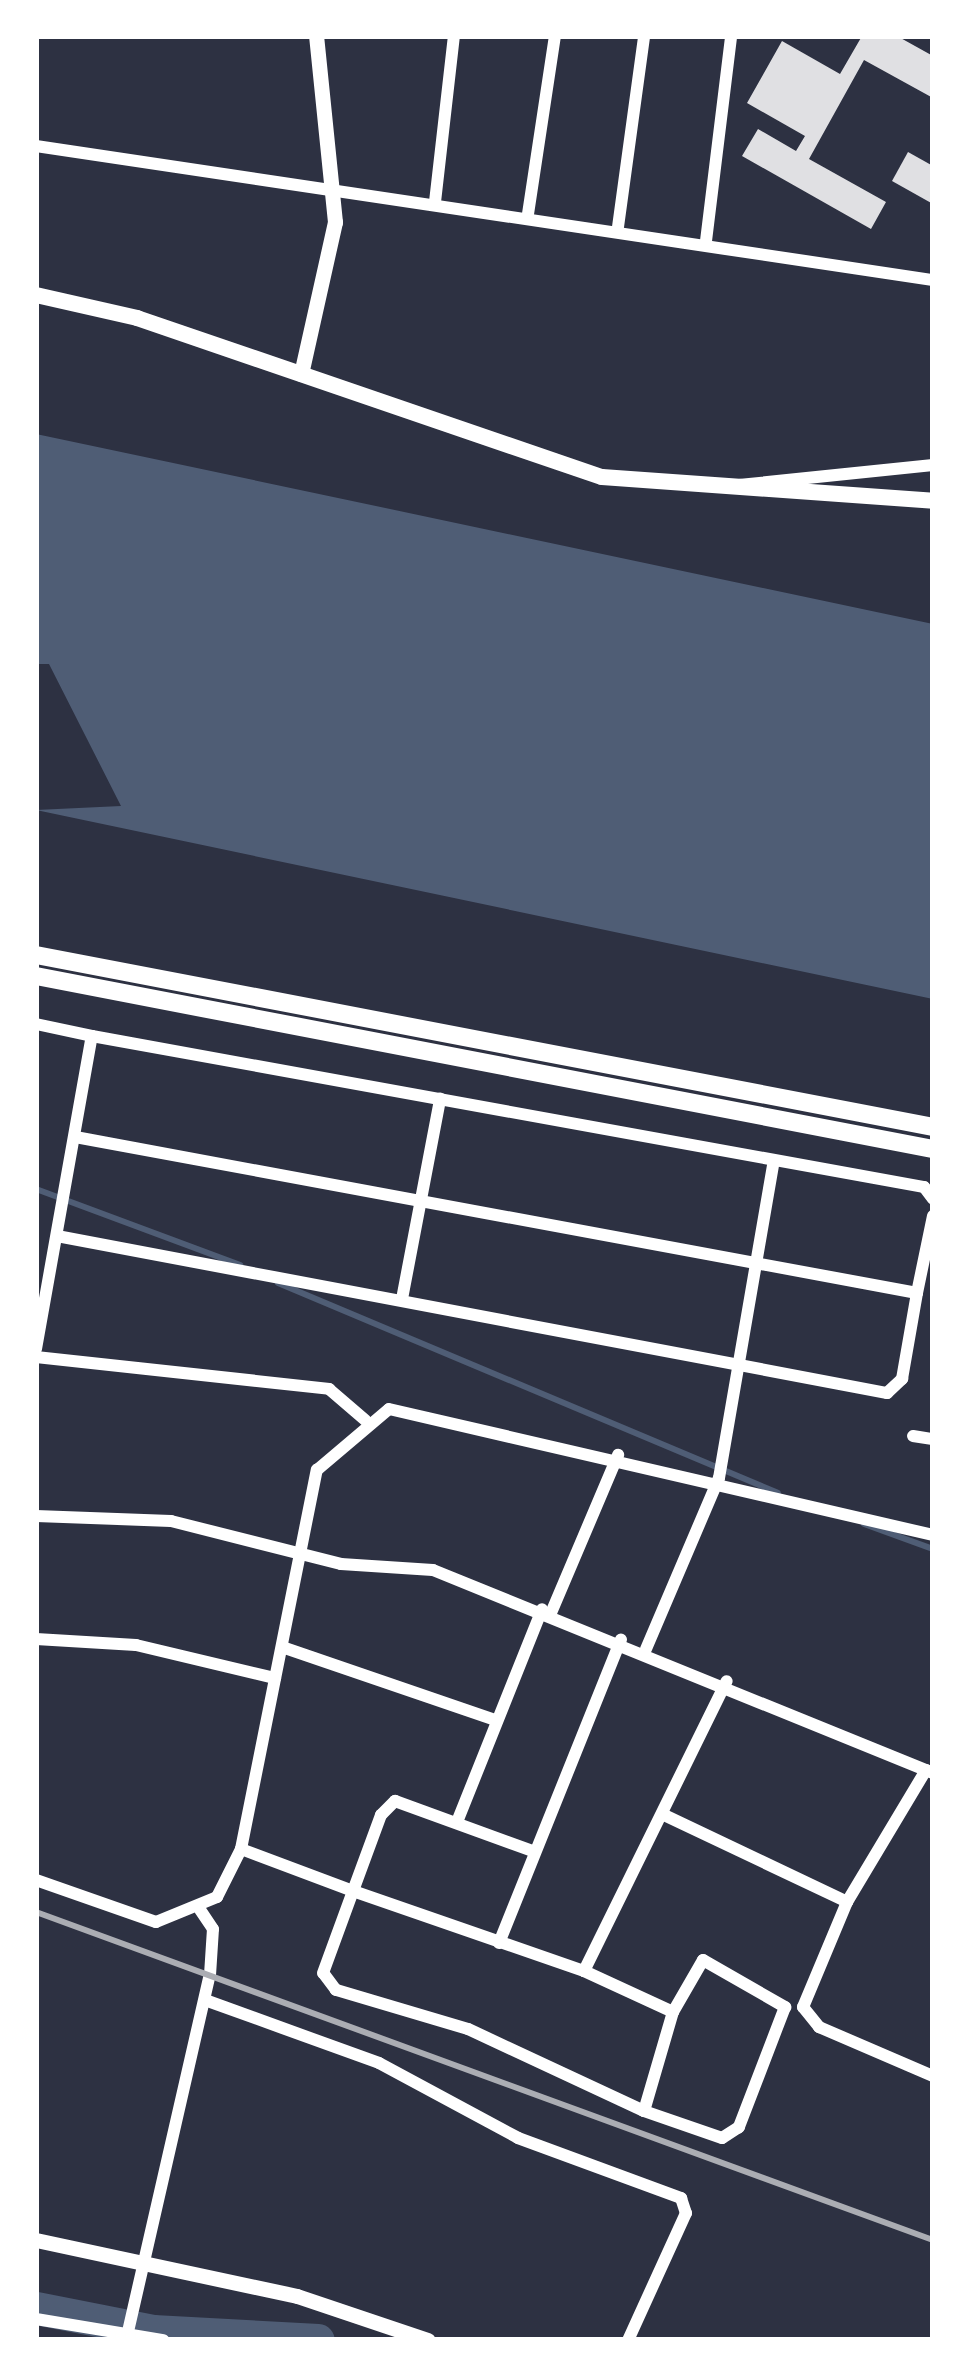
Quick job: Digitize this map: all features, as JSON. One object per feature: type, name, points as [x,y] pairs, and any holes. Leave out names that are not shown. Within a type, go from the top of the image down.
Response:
[{"type":"highway","points":[[36,955],[933,1127]]},
{"type":"highway","points":[[36,976],[933,1149]]},
{"type":"main road","points":[[36,296],[301,374],[515,455],[725,494],[933,501]]},
{"type":"street","points":[[301,374],[333,242],[334,185],[316,36]]},
{"type":"street","points":[[435,202],[454,36]]},
{"type":"street","points":[[528,214],[555,36]]},
{"type":"street","points":[[618,227],[644,36]]},
{"type":"street","points":[[706,241],[735,37]]},
{"type":"street","points":[[36,146],[618,227],[933,280]]},
{"type":"street","points":[[725,494],[768,475],[933,465]]},
{"type":"street","points":[[36,1024],[924,1187],[933,1199]]},
{"type":"street","points":[[92,1036],[36,1353],[329,1389],[365,1420]]},
{"type":"street","points":[[402,1299],[440,1100]]},
{"type":"street","points":[[75,1137],[917,1293]]},
{"type":"street","points":[[646,1649],[718,1478],[774,1161]]},
{"type":"street","points":[[57,1236],[737,1361],[886,1393],[902,1378],[933,1216]]},
{"type":"street","points":[[36,1880],[156,1922],[200,1910],[241,1849],[317,1470],[365,1420],[408,1407],[718,1478],[933,1535]]},
{"type":"street","points":[[913,1436],[933,1439]]},
{"type":"street","points":[[457,1822],[495,1720],[618,1455]]},
{"type":"street","points":[[36,1516],[171,1521],[301,1553],[434,1570],[727,1681],[930,1772],[847,1902],[803,2007]]},
{"type":"street","points":[[36,1639],[136,1645],[274,1678]]},
{"type":"street","points":[[499,1943],[621,1640]]},
{"type":"street","points":[[282,1647],[495,1720]]},
{"type":"street","points":[[584,1971],[727,1681]]},
{"type":"street","points":[[536,1852],[395,1801],[322,1973],[336,1990],[469,2029],[644,2111],[722,2138],[739,2127],[785,2007]]},
{"type":"street","points":[[662,1814],[847,1902]]},
{"type":"street","points":[[241,1849],[584,1971],[673,2012]]},
{"type":"street","points":[[127,2336],[205,2000],[213,1929],[200,1910]]},
{"type":"street","points":[[644,2111],[673,2012],[703,1960],[785,2007],[803,2007]]},
{"type":"street","points":[[205,2000],[379,2063],[518,2138],[681,2198],[686,2213],[628,2340]]},
{"type":"street","points":[[803,2007],[819,2027],[933,2075]]},
{"type":"street","points":[[36,2240],[297,2296],[428,2340]]},
{"type":"street","points":[[36,2319],[163,2340]]},
{"type":"water","points":[[36,434],[933,624],[933,999],[36,810],[121,806],[49,664],[36,664]]},
{"type":"building","points":[[862,36],[897,36],[933,56],[933,98],[864,60],[809,159],[886,202],[871,229],[742,156],[758,129],[796,151],[805,136],[747,103],[782,41],[840,74]]},
{"type":"building","points":[[908,152],[933,166],[933,204],[892,181]]},
{"type":"waterway","points":[[36,1189],[240,1265]]},
{"type":"waterway","points":[[278,1283],[778,1493]]},
{"type":"waterway","points":[[864,1524],[933,1549]]},
{"type":"waterway","points":[[36,2308],[153,2331],[318,2340]]},
{"type":"railway","points":[[36,1912],[933,2240]]}]
